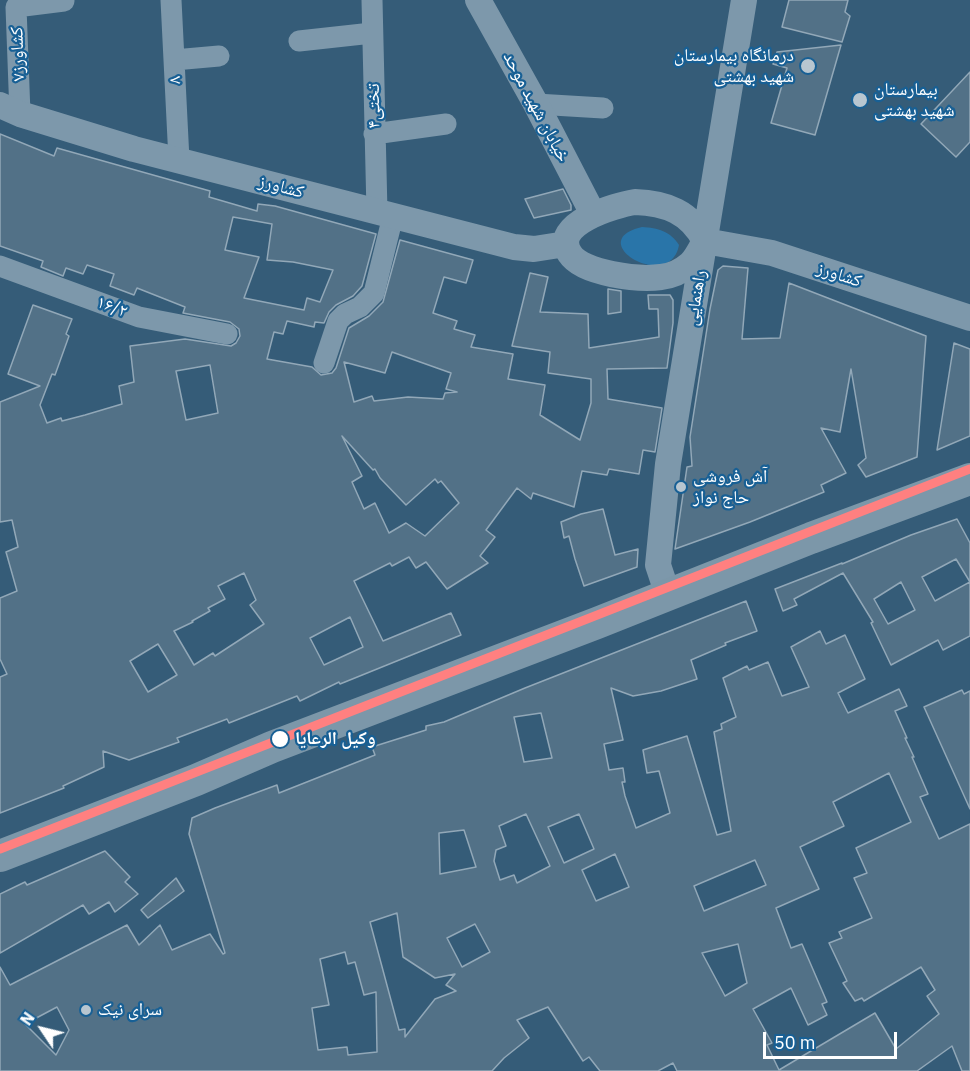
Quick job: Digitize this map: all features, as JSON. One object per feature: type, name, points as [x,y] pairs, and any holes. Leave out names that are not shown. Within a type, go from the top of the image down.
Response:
[{"type":"main road","points":[[0,856],[196,780],[272,747],[810,538],[970,480]]},
{"type":"street","name":"۸","points":[[171,0],[179,160]]},
{"type":"street","name":"تختی۴","points":[[324,363],[338,321],[345,314],[360,307],[374,292],[385,214],[374,134],[372,0]]},
{"type":"street","name":"خیابان شهید موحد","points":[[478,0],[536,104],[593,214]]},
{"type":"street","name":"راهنمایی","points":[[668,595],[658,566],[668,464],[744,0]]},
{"type":"street","name":"۷کشاورز","points":[[10,110],[16,7],[64,1]]},
{"type":"street","points":[[299,41],[372,33]]},
{"type":"street","points":[[174,60],[219,56]]},
{"type":"street","points":[[536,104],[603,108]]},
{"type":"street","name":"کشاورز","points":[[10,110],[134,149],[514,247],[534,249],[566,244]]},
{"type":"street","points":[[374,134],[446,124]]},
{"type":"street","points":[[635,202],[664,206],[682,214],[697,226],[705,241],[692,263],[679,272],[662,277],[642,278],[591,269],[577,262],[569,254],[566,244],[569,233],[593,214],[635,202]]},
{"type":"street","name":"کشاورز","points":[[705,241],[772,253],[970,318]]},
{"type":"street","name":"۱۶/۲","points":[[0,266],[139,317],[227,334]]},
{"type":"shaded area","points":[[642,227],[663,231],[672,236],[679,245],[672,259],[661,265],[647,265],[634,260],[625,252],[621,243],[626,234]]},
{"type":"building","points":[[789,0],[848,0],[845,12],[850,16],[842,42],[782,27]]},
{"type":"building","points":[[841,45],[815,135],[771,123],[787,68],[773,64],[777,52]]},
{"type":"building","points":[[970,72],[970,142],[956,157],[921,124]]},
{"type":"building","points":[[0,134],[54,156],[57,148],[210,191],[209,197],[257,211],[258,204],[275,206],[376,234],[362,286],[353,296],[336,305],[329,312],[324,323],[315,322],[314,327],[287,321],[283,334],[274,332],[267,359],[312,367],[321,375],[332,373],[336,368],[349,328],[369,316],[383,302],[400,240],[473,260],[466,283],[444,277],[433,313],[457,321],[454,329],[475,335],[471,347],[513,354],[508,379],[545,385],[540,415],[580,440],[591,403],[591,379],[548,373],[550,352],[512,346],[530,273],[548,277],[540,312],[588,314],[589,348],[659,337],[658,309],[649,309],[648,295],[670,295],[673,300],[673,323],[667,368],[607,369],[608,399],[662,408],[655,452],[643,450],[639,474],[609,469],[607,475],[582,471],[574,507],[533,493],[531,499],[517,488],[486,530],[495,537],[480,556],[488,563],[447,589],[426,562],[416,568],[409,557],[392,566],[390,563],[354,581],[383,641],[451,613],[461,635],[340,684],[339,682],[300,701],[297,696],[229,723],[227,719],[177,738],[179,742],[129,760],[103,751],[104,767],[63,786],[64,788],[0,813],[0,677],[7,674],[0,659],[0,598],[17,591],[6,552],[18,547],[12,520],[0,522],[0,402],[40,386],[8,374],[33,305],[72,319],[66,334],[69,336],[55,375],[52,374],[40,405],[47,423],[122,404],[119,386],[134,382],[130,346],[185,339],[231,346],[240,336],[239,329],[230,322],[183,313],[185,307],[137,288],[134,295],[110,286],[114,274],[87,265],[83,274],[66,268],[63,276],[41,267],[43,261],[0,246]],"holes":[[[233,217],[272,224],[267,260],[293,262],[333,270],[320,302],[307,298],[304,310],[244,298],[259,257],[225,250]],[[392,352],[451,373],[446,389],[457,392],[445,393],[443,399],[408,397],[374,401],[372,396],[354,402],[344,362],[385,373]],[[210,365],[218,413],[186,420],[176,371]],[[342,436],[406,505],[435,479],[438,483],[441,481],[459,503],[425,536],[406,523],[389,533],[375,503],[364,509],[352,482],[362,476]],[[244,573],[256,600],[250,605],[264,624],[215,656],[213,653],[194,665],[174,631],[193,622],[210,611],[208,608],[225,599],[218,586]],[[350,617],[363,647],[324,665],[310,638]],[[158,644],[177,675],[148,692],[130,661]]]},
{"type":"building","points":[[563,189],[571,210],[534,218],[525,199]]},
{"type":"building","points":[[723,266],[748,268],[742,339],[780,338],[789,283],[926,336],[917,457],[866,477],[858,465],[866,458],[851,369],[840,432],[821,428],[846,473],[821,485],[824,492],[675,549],[687,467],[692,466],[690,437],[710,309],[718,270]]},
{"type":"building","points":[[608,289],[621,291],[621,312],[608,314]]},
{"type":"building","points":[[954,343],[970,349],[970,436],[937,450]]},
{"type":"building","points":[[603,509],[615,555],[638,549],[637,567],[584,586],[569,536],[564,538],[561,522]]},
{"type":"building","points":[[957,519],[970,543],[970,582],[970,636],[943,650],[938,640],[891,665],[871,623],[873,622],[843,573],[794,599],[797,605],[783,611],[775,589]],"holes":[[[956,559],[970,582],[935,601],[922,577]],[[901,582],[915,610],[888,624],[874,599]]]},
{"type":"building","points":[[746,601],[757,631],[725,643],[726,645],[691,660],[697,679],[661,691],[633,696],[611,688],[623,740],[604,744],[609,770],[623,768],[625,782],[622,782],[625,796],[636,828],[670,813],[659,771],[647,773],[643,750],[687,736],[717,835],[731,831],[714,732],[722,729],[721,724],[736,717],[723,678],[747,666],[749,670],[768,662],[782,696],[809,687],[791,647],[820,631],[826,644],[845,635],[865,679],[838,693],[848,713],[899,689],[907,706],[895,711],[928,794],[920,797],[939,839],[970,824],[970,1071],[962,1071],[952,1046],[917,1071],[677,1071],[673,1063],[658,1071],[600,1071],[589,1057],[583,1061],[548,1007],[517,1020],[529,1038],[492,1071],[0,1071],[0,967],[10,985],[127,925],[139,945],[160,925],[172,950],[210,934],[223,954],[225,953],[189,834],[192,818],[277,785],[279,793],[375,755],[372,747],[426,730],[426,726],[444,722]],"holes":[[[541,713],[552,758],[524,762],[514,717]],[[889,773],[911,822],[856,848],[867,873],[854,878],[872,918],[839,932],[842,938],[829,943],[847,981],[843,983],[855,1001],[862,998],[864,1001],[921,967],[935,990],[927,996],[939,1014],[896,1049],[875,1013],[779,1070],[767,1045],[772,1043],[753,1009],[791,988],[808,1025],[827,1015],[822,1004],[827,1002],[802,944],[791,948],[776,908],[819,889],[800,847],[844,826],[833,802]],[[526,814],[550,866],[517,883],[514,875],[500,880],[494,861],[496,850],[506,846],[499,826]],[[579,814],[594,849],[564,863],[548,827]],[[464,830],[476,867],[440,874],[439,833]],[[615,854],[629,887],[596,901],[582,870]],[[755,860],[766,885],[704,911],[694,886]],[[397,913],[403,957],[435,978],[455,974],[446,985],[456,991],[435,999],[405,1037],[405,1029],[399,1030],[370,922]],[[475,924],[490,952],[462,967],[447,938]],[[738,944],[747,983],[725,996],[702,953]],[[345,952],[348,964],[355,962],[364,995],[376,992],[377,1052],[348,1055],[347,1047],[318,1050],[312,1008],[329,1005],[320,959]],[[57,1007],[69,1030],[56,1055],[25,1024]]]},
{"type":"building","points":[[962,690],[964,694],[970,691],[970,809],[924,707]]},
{"type":"building","points":[[105,851],[130,877],[125,882],[138,894],[115,912],[109,902],[89,914],[83,905],[0,953],[0,894],[25,882],[27,885]]},
{"type":"building","points":[[176,878],[184,891],[148,918],[141,910]]},
{"type":"transit line","points":[[0,849],[970,469]]},
{"type":"place","name":"درمانگاه بیمارستان شهید بهشتی","points":[[808,66]]},
{"type":"place","name":"بیمارستان شهید بهشتی","points":[[860,100]]},
{"type":"place","name":"آش فروشی حاج نواز","points":[[681,487]]},
{"type":"place","name":"وکیل الرعایا","points":[[280,739]]},
{"type":"place","name":"سرای نیک","points":[[86,1010]]}]
